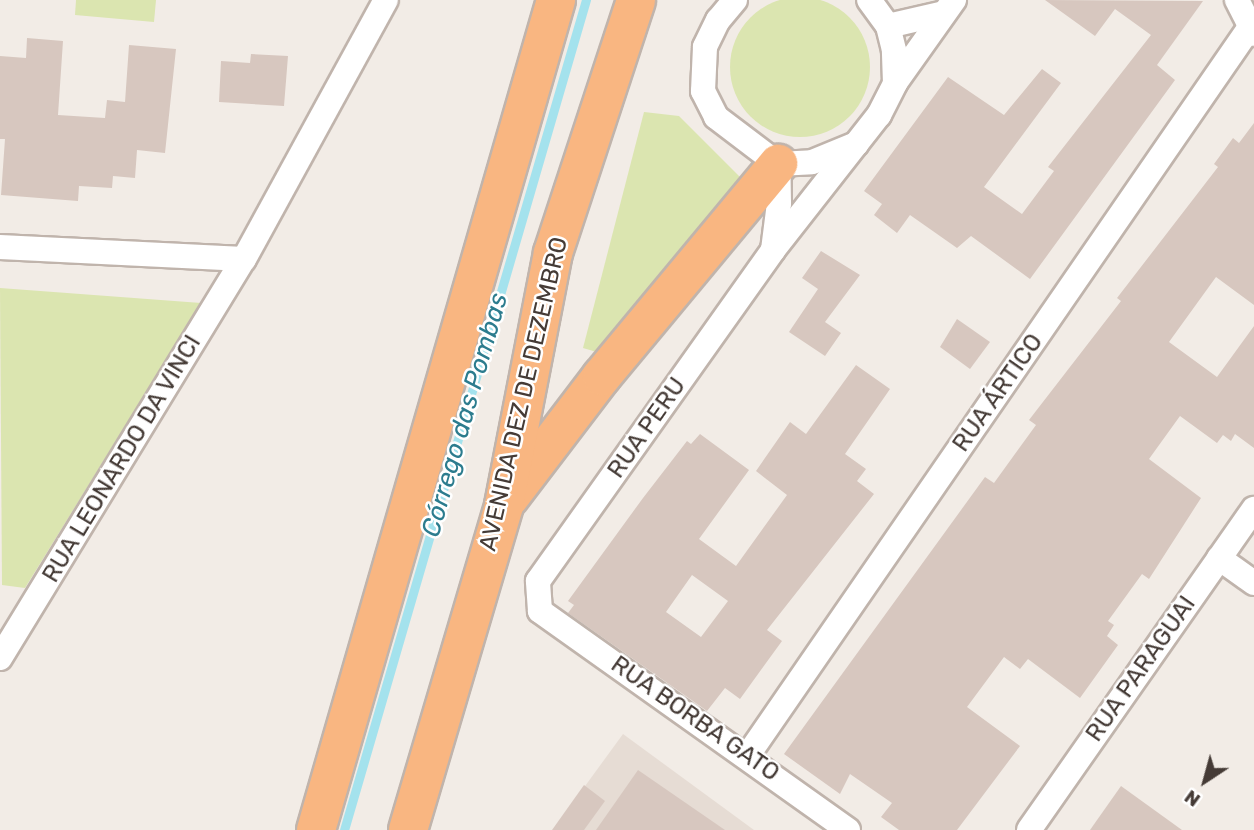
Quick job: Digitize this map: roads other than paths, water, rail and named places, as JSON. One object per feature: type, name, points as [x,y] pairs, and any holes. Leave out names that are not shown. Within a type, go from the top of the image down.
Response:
[{"type":"highway","points":[[316,830],[556,0]]},
{"type":"highway","name":"AVENIDA DEZ DE DEZEMBRO","points":[[408,830],[503,505],[553,253],[636,0]]},
{"type":"highway","points":[[503,505],[602,376],[778,164]]},
{"type":"street","name":"RUA LEONARDO DA VINCI","points":[[0,658],[244,260],[386,0]]},
{"type":"street","points":[[735,0],[718,20],[705,47],[702,91],[716,117],[778,164],[812,162],[856,144]]},
{"type":"street","points":[[869,0],[888,26],[895,83]]},
{"type":"street","points":[[1237,0],[1251,32]]},
{"type":"street","points":[[888,26],[949,7]]},
{"type":"street","points":[[895,83],[949,7]]},
{"type":"street","name":"RUA ÁRTICO","points":[[748,755],[1251,32]]},
{"type":"street","name":"RUA PERU","points":[[540,611],[538,581],[773,250],[879,115],[895,83]]},
{"type":"street","name":"RUA PERU","points":[[773,250],[779,203],[778,164]]},
{"type":"street","points":[[0,247],[244,260]]},
{"type":"street","name":"RUA PARAGUAI","points":[[1029,830],[1254,509]]},
{"type":"street","points":[[1219,558],[1254,583]]},
{"type":"street","name":"RUA BORBA GATO","points":[[540,611],[748,755],[848,830]]},
{"type":"waterway","name":"Córrego das Pombas","points":[[344,830],[586,0]]}]
